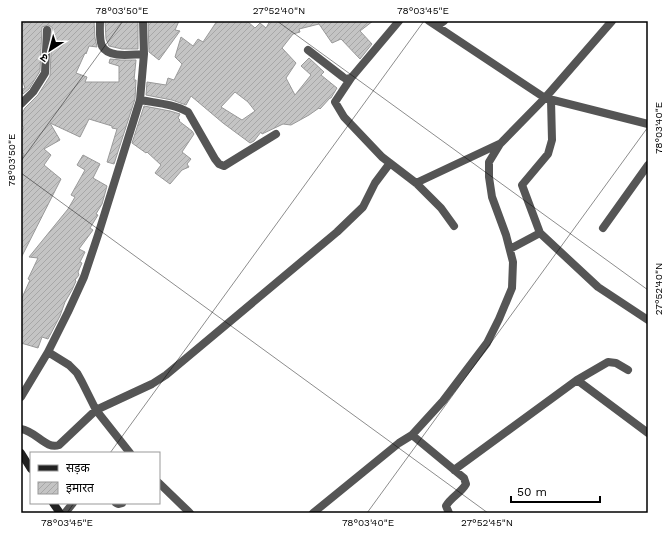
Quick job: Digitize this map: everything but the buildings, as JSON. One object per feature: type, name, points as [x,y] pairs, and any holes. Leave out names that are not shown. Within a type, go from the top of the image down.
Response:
[{"type":"street","points":[[100,21],[100,39],[107,52],[116,54],[144,54]]},
{"type":"street","points":[[21,397],[48,352],[84,277],[98,236],[140,100],[144,54],[143,21]]},
{"type":"street","points":[[399,21],[351,78],[335,102],[344,117],[382,157],[416,183],[441,208],[454,226]]},
{"type":"street","points":[[429,21],[440,24],[548,99],[648,124]]},
{"type":"street","points":[[313,513],[399,443],[412,435],[443,402],[486,343],[499,319],[512,288],[513,262],[492,197],[489,177],[489,162],[500,144],[548,99],[612,21]]},
{"type":"street","points":[[21,104],[33,92],[45,73],[47,30]]},
{"type":"street","points":[[308,50],[346,79],[351,78]]},
{"type":"street","points":[[548,99],[552,140],[548,154],[522,185],[540,234],[598,287],[648,320]]},
{"type":"street","points":[[140,100],[171,105],[188,112],[219,164],[224,166],[276,134]]},
{"type":"street","points":[[416,183],[500,144]]},
{"type":"street","points":[[21,429],[27,430],[48,445],[54,447],[59,445],[96,410],[152,384],[166,374],[337,232],[363,207],[375,183],[390,163]]},
{"type":"street","points":[[603,228],[648,165]]},
{"type":"street","points":[[510,249],[540,234]]},
{"type":"street","points":[[48,352],[69,365],[77,373],[96,410],[129,452]]},
{"type":"street","points":[[454,470],[577,380],[608,362],[616,363],[628,370]]},
{"type":"street","points":[[577,380],[648,433]]},
{"type":"street","points":[[412,435],[464,478],[466,484],[463,489],[450,499],[446,506],[449,513]]},
{"type":"street","points":[[21,453],[30,467]]},
{"type":"street","points":[[160,484],[190,513]]},
{"type":"street","points":[[54,504],[60,513]]},
{"type":"street","points":[[65,513],[72,504]]}]
